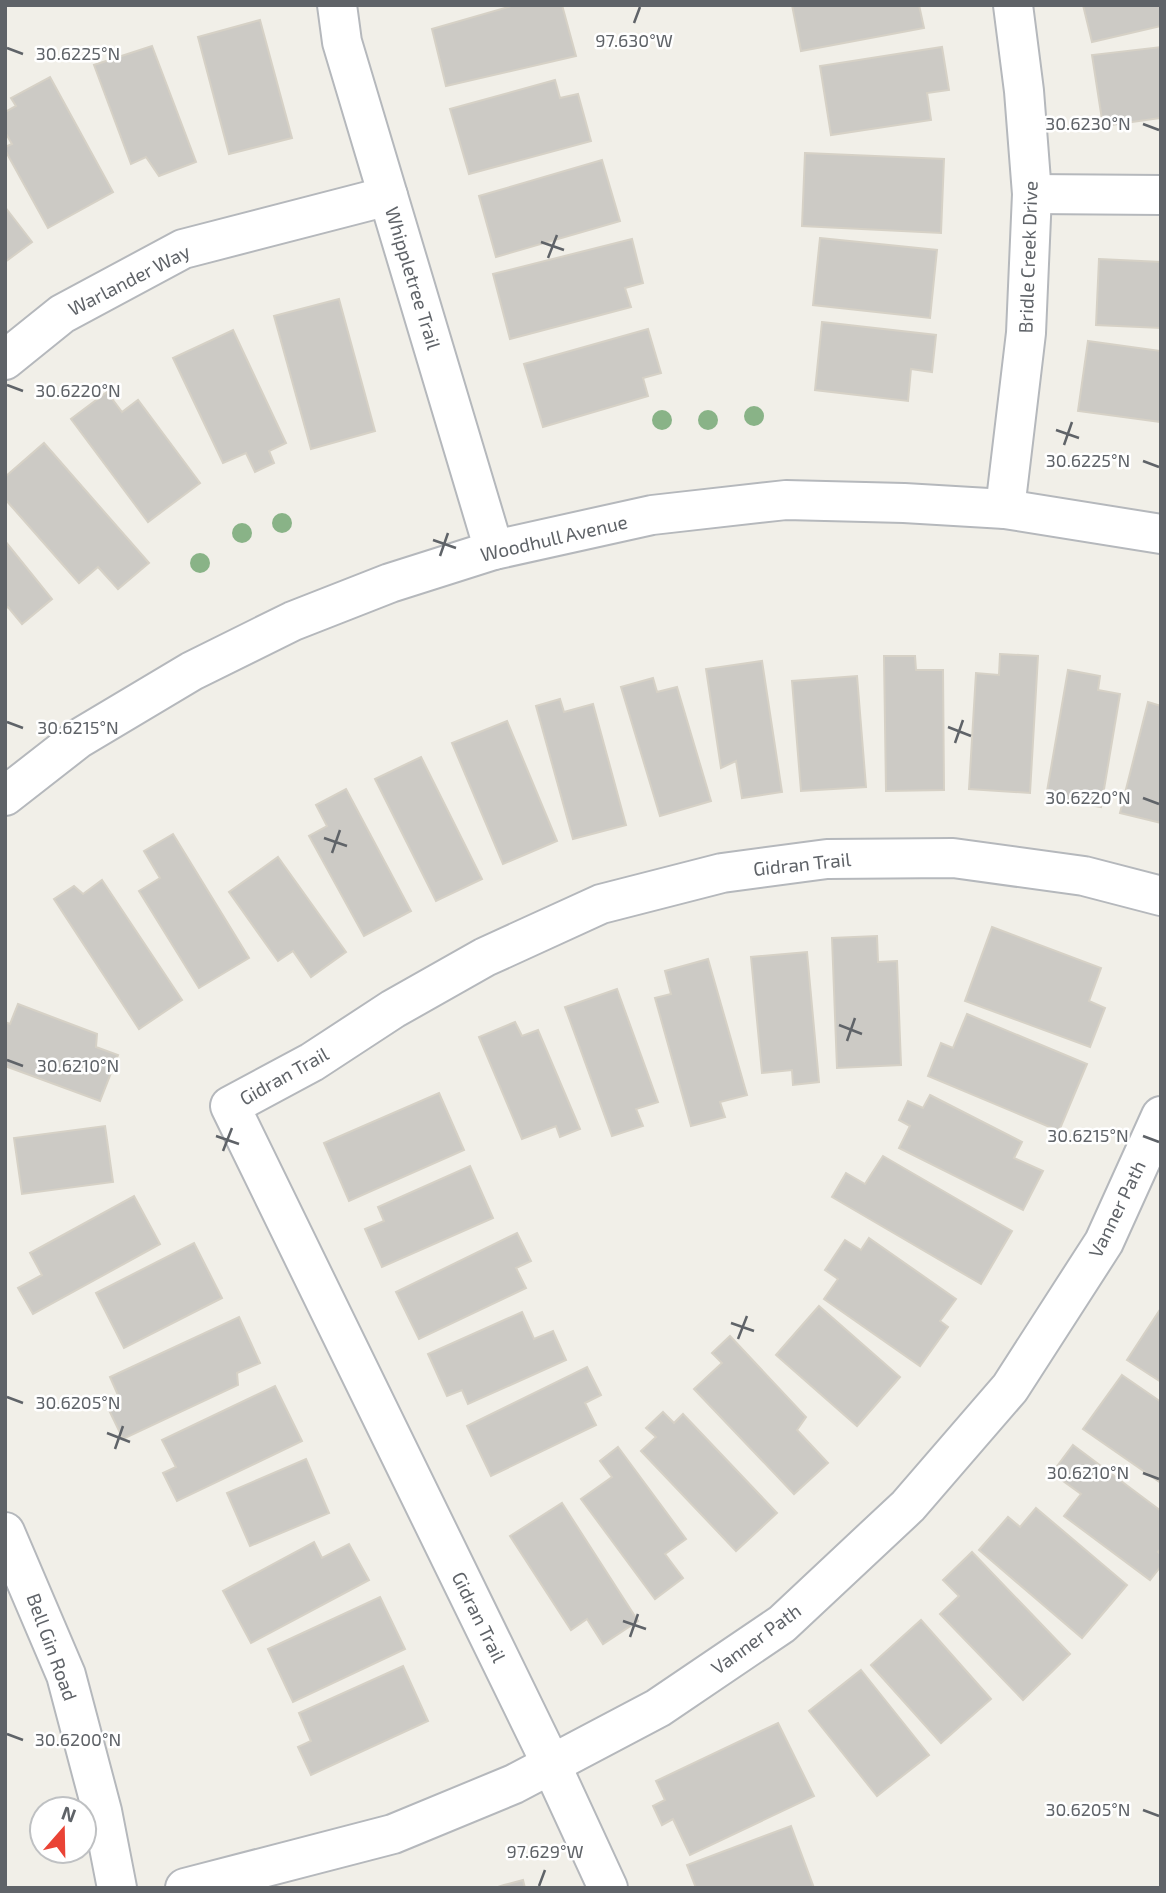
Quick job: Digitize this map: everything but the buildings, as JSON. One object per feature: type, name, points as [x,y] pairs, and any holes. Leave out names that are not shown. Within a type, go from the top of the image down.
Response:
[{"type":"street","name":"Whippletree Trail","points":[[337,5],[342,42],[494,550]]},
{"type":"street","name":"Bridle Creek Drive","points":[[1005,509],[1026,333],[1032,194],[1024,91],[1013,5]]},
{"type":"street","points":[[1032,194],[1161,195]]},
{"type":"street","name":"Warlander Way","points":[[5,360],[62,314],[183,249],[388,196]]},
{"type":"street","name":"Woodhull Avenue","points":[[5,796],[78,739],[192,671],[293,621],[390,583],[494,550],[652,515],[786,500],[1005,509],[1161,534]]},
{"type":"street","name":"Gidran Trail","points":[[608,1888],[551,1764],[230,1106],[312,1062],[393,1009],[485,957],[601,904],[722,873],[827,859],[953,858],[1084,876],[1161,896]]},
{"type":"street","name":"Vanner Path","points":[[185,1888],[393,1834],[514,1784],[658,1708],[782,1624],[908,1506],[1010,1388],[1104,1242],[1161,1116]]},
{"type":"street","name":"Bell Gin Road","points":[[5,1532],[66,1675],[102,1811],[117,1888]]}]
